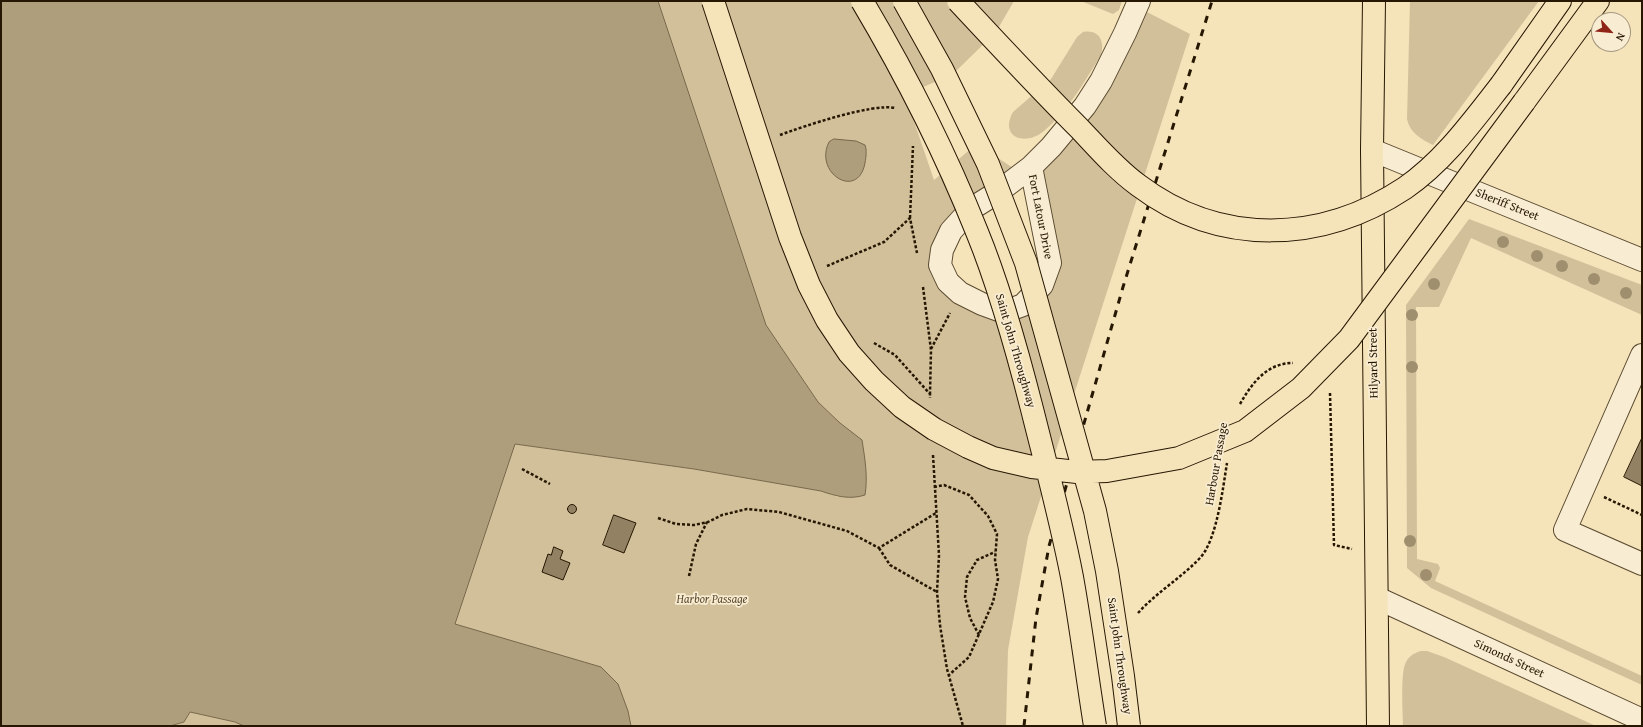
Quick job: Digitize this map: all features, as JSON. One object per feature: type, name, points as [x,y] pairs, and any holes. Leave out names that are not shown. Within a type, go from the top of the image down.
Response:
[{"type":"main road","points":[[713,1],[772,186],[809,285],[827,320],[849,353],[874,381],[902,407],[934,429],[968,447],[994,458],[1032,467],[1077,472],[1107,471],[1179,458],[1245,431],[1301,388],[1349,339],[1598,1]]},
{"type":"main road","name":"Saint John Throughway","points":[[862,1],[910,84],[978,232],[993,276],[1020,365],[1056,505],[1072,578],[1095,726]]},
{"type":"main road","name":"Saint John Throughway","points":[[904,1],[942,69],[988,164],[1026,263],[1095,511],[1107,571],[1124,676],[1129,726]]},
{"type":"main road","points":[[958,1],[1048,97],[1117,167],[1138,186],[1165,203],[1190,215],[1217,225],[1271,232],[1304,228],[1340,220],[1375,205],[1406,187],[1432,165],[1458,139],[1501,85],[1560,1]]},
{"type":"main road","name":"Hilyard Street","points":[[1374,1],[1372,150],[1378,726]]},
{"type":"street","name":"Fort Latour Drive","points":[[1031,167],[1050,262],[1042,285],[1023,305],[1004,312],[982,304],[960,293],[948,282],[940,265],[942,250],[951,231],[971,209],[998,192],[1031,167],[1051,147],[1085,106],[1101,81],[1139,1]]},
{"type":"street","name":"Sheriff Street","points":[[1372,150],[1642,260]]},
{"type":"street","points":[[1642,355],[1565,530],[1642,564]]},
{"type":"street","name":"Simonds Street","points":[[1377,598],[1642,720]]},
{"type":"path","points":[[778,135],[875,108],[897,109]]},
{"type":"path","points":[[913,139],[910,218],[917,254]]},
{"type":"path","points":[[824,267],[884,242],[910,218]]},
{"type":"path","points":[[922,282],[931,350],[930,394]]},
{"type":"path","points":[[931,350],[960,293]]},
{"type":"path","name":"Harbour Passage","points":[[1237,410],[1240,403],[1259,376],[1272,367],[1286,363],[1293,363]]},
{"type":"path","points":[[1329,390],[1334,545],[1376,555]]},
{"type":"path","name":"Harbour Passage","points":[[1134,618],[1150,599],[1202,556],[1209,542],[1222,500],[1227,461]]},
{"type":"path","points":[[522,469],[550,484]]},
{"type":"path","points":[[934,487],[944,485],[968,494],[988,516],[997,534],[995,560],[998,579],[993,602],[969,658],[949,675]]},
{"type":"path","points":[[1583,488],[1642,515]]},
{"type":"path","points":[[658,518],[676,524],[685,525],[707,522],[722,514],[747,509],[779,512],[847,531],[879,548],[890,566],[937,592]]},
{"type":"path","points":[[879,548],[936,513]]},
{"type":"path","points":[[689,576],[696,544],[707,522]]},
{"type":"path","points":[[979,635],[970,618],[965,597],[967,577],[977,560],[995,552]]},
{"type":"green space","name":"Harbor Passage","points":[[658,1],[1014,1],[996,32],[953,74],[905,95],[934,180],[973,147],[991,146],[998,158],[1022,174],[971,209],[940,265],[1004,312],[1042,285],[1031,167],[1051,147],[1137,7],[1190,34],[1028,537],[1008,650],[1006,726],[631,726],[628,711],[455,624],[515,444],[694,469],[821,491],[838,497],[862,441],[818,402],[766,325]]},
{"type":"green space","points":[[1081,1],[1122,1],[1119,10],[1113,14]]},
{"type":"green space","points":[[1410,1],[1539,1],[1433,145],[1420,138],[1413,132],[1407,119]]},
{"type":"green space","points":[[1083,32],[1093,32],[1097,34],[1100,37],[1102,50],[1101,55],[1082,85],[1069,105],[1044,131],[1037,136],[1029,138],[1022,139],[1016,137],[1009,128],[1013,112],[1051,79],[1077,37]]},
{"type":"green space","points":[[1469,219],[1642,285],[1642,315],[1471,238],[1439,307],[1416,307],[1417,559],[1438,564],[1440,568],[1435,581],[1642,676],[1642,685],[1431,588],[1407,568],[1406,305]]},
{"type":"green space","points":[[1421,651],[1427,651],[1444,657],[1596,726],[1403,726],[1402,683],[1404,667],[1410,656]]},
{"type":"green space","points":[[190,712],[235,722],[244,726],[171,726],[184,722]]},
{"type":"shaded area","points":[[1,1],[658,1],[766,325],[818,402],[840,423],[862,440],[866,475],[865,495],[843,497],[821,491],[694,469],[515,444],[455,624],[601,667],[618,684],[628,711],[631,726],[244,726],[235,722],[190,712],[184,722],[170,726],[1,726]]},
{"type":"shaded area","points":[[834,139],[856,141],[865,145],[865,163],[861,174],[854,180],[846,181],[838,178],[827,164],[826,153],[829,142]]},
{"type":"building","points":[[1642,438],[1642,486],[1624,477]]},
{"type":"building","points":[[570,505],[574,505],[576,509],[574,513],[570,513],[568,511],[568,507]]},
{"type":"building","points":[[614,515],[636,523],[624,553],[603,545]]},
{"type":"building","points":[[554,547],[563,551],[560,559],[570,563],[563,580],[542,572],[548,554],[551,555]]},
{"type":"railway","points":[[1024,726],[1036,618],[1049,546],[1123,287],[1212,1]]}]
